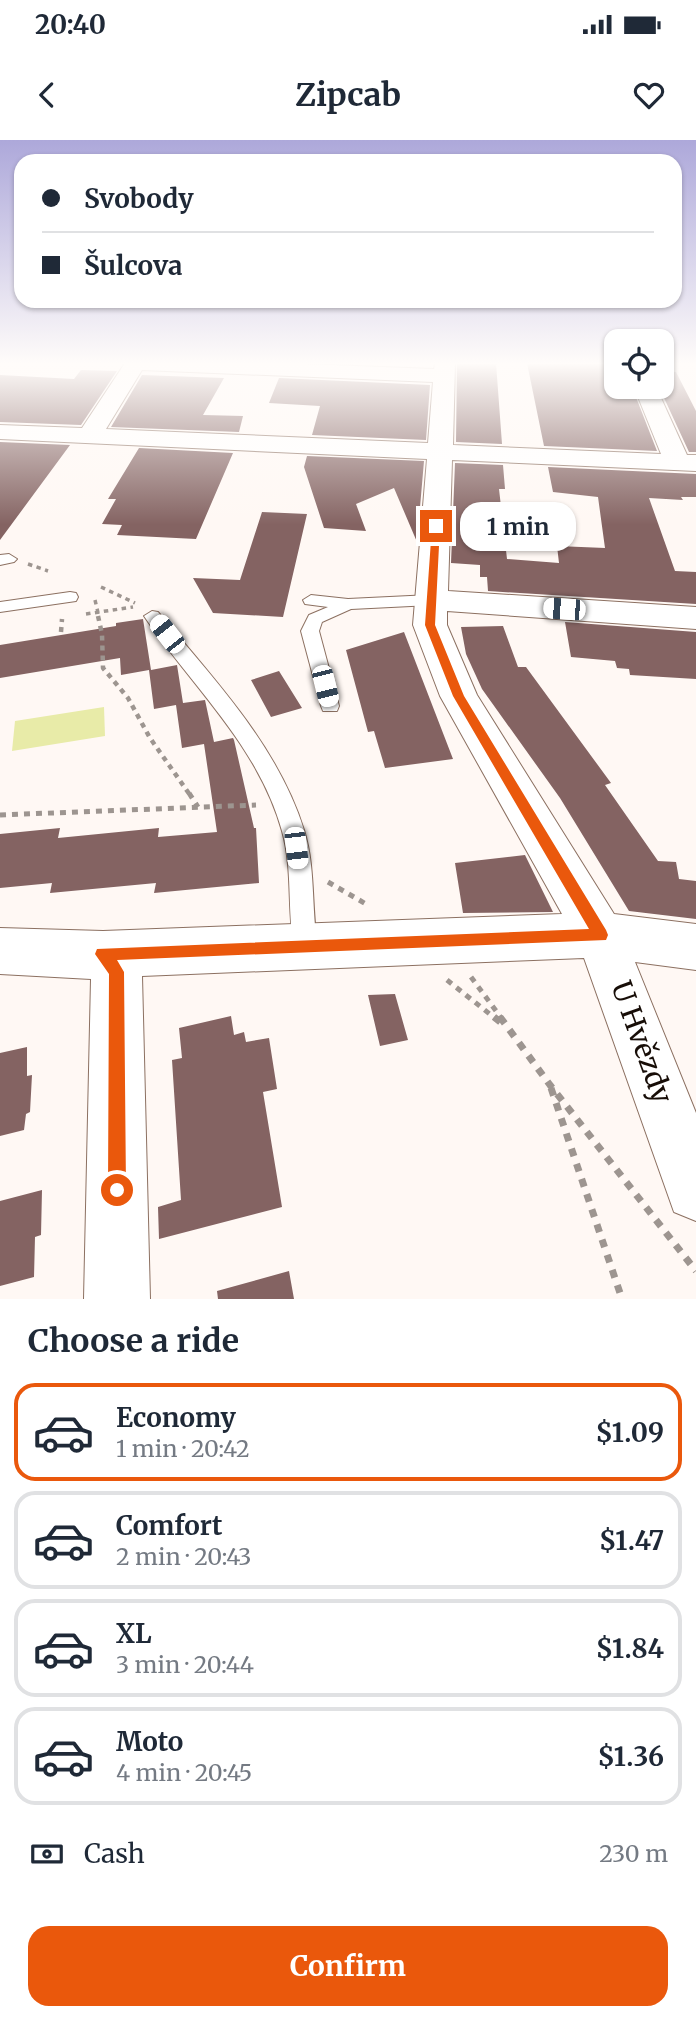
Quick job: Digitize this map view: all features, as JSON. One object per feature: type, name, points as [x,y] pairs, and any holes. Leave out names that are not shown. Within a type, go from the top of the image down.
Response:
[{"type":"street","points":[[90,435],[101,417]]},
{"type":"street","name":"U Hvězdy","points":[[443,417],[430,625],[459,696],[600,935],[696,1190]]},
{"type":"street","points":[[661,417],[686,462]]},
{"type":"street","points":[[0,432],[686,462]]},
{"type":"street","points":[[431,600],[696,618]]},
{"type":"street","points":[[0,951],[103,954],[600,935],[696,947]]},
{"type":"street","points":[[103,954],[117,972],[117,1299]]},
{"type":"lane","points":[[0,607],[70,597]]},
{"type":"lane","points":[[311,600],[348,604],[431,600]]},
{"type":"lane","points":[[330,706],[310,631],[315,619],[348,604]]},
{"type":"lane","points":[[152,616],[260,754],[294,831],[300,924],[306,947]]},
{"type":"path","points":[[27,564],[48,571]]},
{"type":"path","points":[[98,612],[141,606],[101,587]]},
{"type":"path","points":[[94,599],[102,634],[103,668],[128,698],[150,738],[198,807]]},
{"type":"path","points":[[61,632],[62,619]]},
{"type":"path","points":[[0,815],[282,803]]},
{"type":"path","points":[[298,864],[373,909]]},
{"type":"path","points":[[464,968],[550,1085],[696,1271]]},
{"type":"path","points":[[443,977],[509,1029]]},
{"type":"path","points":[[550,1085],[622,1299]]},
{"type":"green space","points":[[104,707],[105,736],[12,751],[15,721]]},
{"type":"building","points":[[0,417],[86,417],[81,425],[0,422]]},
{"type":"building","points":[[117,417],[243,417],[239,432],[111,427]]},
{"type":"building","points":[[317,417],[428,417],[426,440],[312,435]]},
{"type":"building","points":[[456,417],[500,417],[502,444],[456,442]]},
{"type":"building","points":[[538,417],[644,417],[657,451],[544,446]]},
{"type":"building","points":[[673,417],[696,417],[696,452],[689,452]]},
{"type":"building","points":[[0,442],[70,445],[0,540]]},
{"type":"building","points":[[139,448],[233,453],[196,539],[117,535],[122,525],[102,524],[116,499],[108,499]]},
{"type":"building","points":[[307,456],[424,461],[417,542],[394,488],[356,504],[366,531],[324,528],[304,467]]},
{"type":"building","points":[[455,463],[503,465],[505,489],[499,489],[507,559],[559,563],[557,546],[605,548],[598,497],[553,492],[548,467],[696,474],[696,497],[681,497],[683,500],[649,498],[675,571],[696,572],[696,604],[488,591],[487,577],[480,577],[480,565],[451,563]]},
{"type":"building","points":[[262,512],[307,514],[283,617],[213,613],[193,578],[240,580]]},
{"type":"building","points":[[143,619],[151,670],[177,665],[183,703],[205,700],[214,742],[234,740],[256,828],[259,883],[154,893],[156,883],[50,893],[52,883],[0,888],[0,834],[60,828],[58,838],[159,828],[158,837],[217,832],[204,744],[182,748],[176,705],[154,709],[149,670],[121,675],[120,658],[0,678],[0,645]]},
{"type":"building","points":[[565,622],[696,632],[696,679],[630,675],[629,669],[617,668],[615,661],[571,657]]},
{"type":"building","points":[[503,626],[518,667],[526,667],[611,783],[605,785],[658,861],[676,862],[679,879],[696,881],[696,919],[629,911],[560,798],[482,689],[466,654],[461,627]]},
{"type":"building","points":[[404,632],[453,759],[385,768],[374,731],[368,732],[346,650]]},
{"type":"building","points":[[279,671],[302,708],[271,717],[251,680]]},
{"type":"building","points":[[525,855],[553,912],[463,913],[455,863]]},
{"type":"building","points":[[395,994],[408,1040],[380,1046],[368,995]]},
{"type":"building","points":[[231,1016],[234,1035],[244,1032],[246,1042],[269,1038],[277,1089],[263,1092],[282,1207],[159,1239],[158,1207],[181,1200],[172,1060],[182,1058],[179,1028]]},
{"type":"building","points":[[27,1047],[27,1076],[32,1075],[30,1112],[26,1114],[24,1130],[0,1136],[0,1053]]},
{"type":"building","points":[[42,1190],[41,1235],[35,1237],[34,1277],[0,1286],[0,1201]]},
{"type":"building","points":[[289,1271],[294,1299],[218,1299],[217,1291]]},
{"type":"route","points":[[117,1190],[117,972],[103,954],[600,935],[459,696],[430,625],[436,526]]}]
